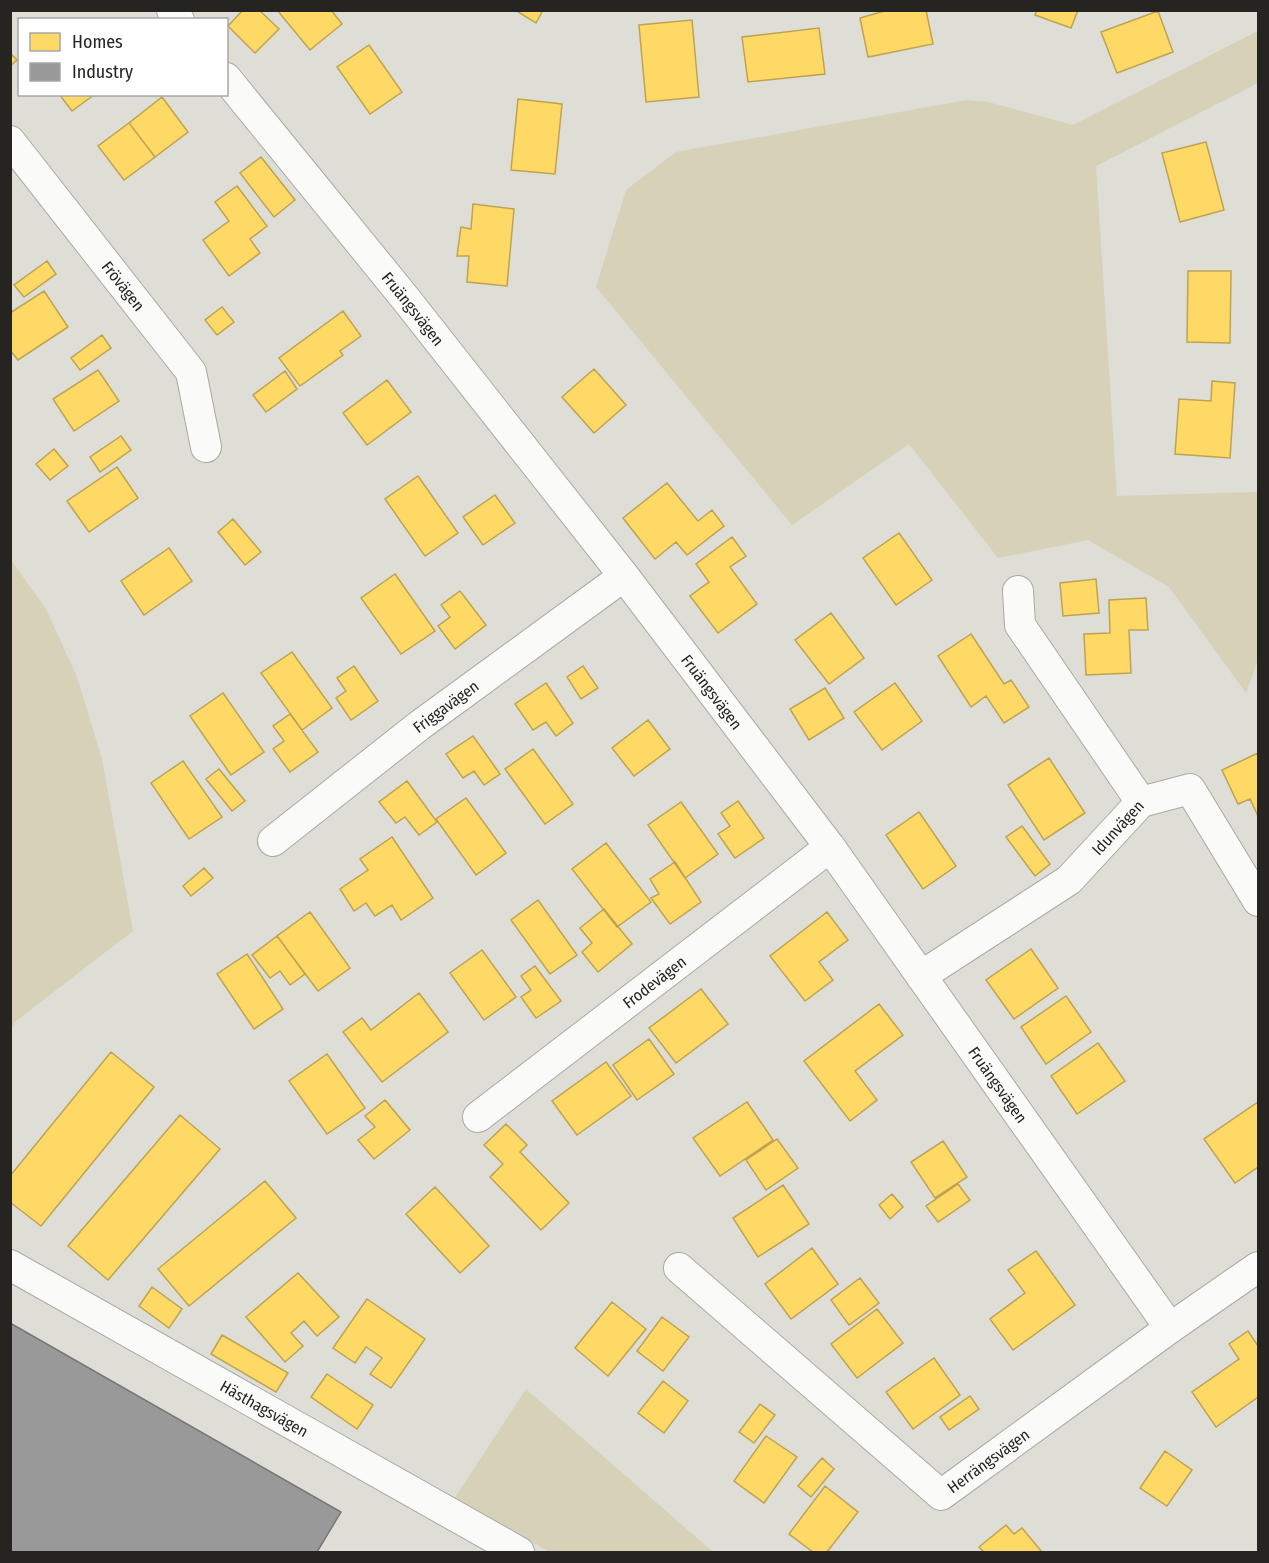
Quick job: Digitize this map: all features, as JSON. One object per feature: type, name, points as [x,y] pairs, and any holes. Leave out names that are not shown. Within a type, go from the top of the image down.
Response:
[{"type":"street","name":"Fruängsvägen","points":[[228,80],[398,289],[624,576],[830,847],[1170,1328]]},
{"type":"street","name":"Frövägen","points":[[10,141],[190,372],[206,447]]},
{"type":"street","name":"Friggavägen","points":[[273,841],[420,724],[624,576]]},
{"type":"street","name":"Idunvägen","points":[[921,976],[1069,880],[1141,802],[1020,625],[1018,591]]},
{"type":"street","points":[[1141,802],[1190,789],[1258,901]]},
{"type":"street","name":"Frodevägen","points":[[478,1116],[830,847]]},
{"type":"street","name":"Hästhagsvägen","points":[[10,1265],[508,1550]]},
{"type":"street","name":"Herrängsvägen","points":[[679,1268],[941,1495],[1170,1328],[1258,1267]]},
{"type":"shaded area","points":[[1258,31],[1258,83],[1096,166],[1117,496],[1258,492],[1258,660],[1246,693],[1169,587],[1088,540],[998,558],[909,444],[792,525],[596,287],[626,190],[676,152],[967,100],[988,102],[1073,125]]},
{"type":"shaded area","points":[[11,560],[46,609],[77,677],[102,759],[133,931],[16,1021],[11,1029]]},
{"type":"shaded area","points":[[526,1389],[713,1552],[550,1552],[454,1499]]},
{"type":"building: Homes","points":[[243,10],[259,10],[279,29],[255,53],[228,26]]},
{"type":"building: Homes","points":[[277,10],[331,10],[342,24],[310,50]]},
{"type":"building: Homes","points":[[515,10],[543,10],[536,23]]},
{"type":"building: Homes","points":[[888,10],[926,10],[933,44],[868,57],[860,18]]},
{"type":"building: Homes","points":[[1037,10],[1078,10],[1071,28],[1035,15]]},
{"type":"building: Homes","points":[[1158,11],[1173,52],[1117,73],[1101,32]]},
{"type":"building: Homes","points":[[692,20],[699,97],[646,102],[639,25]]},
{"type":"building: Homes","points":[[819,28],[825,74],[748,82],[742,37]]},
{"type":"building: Homes","points":[[369,45],[402,92],[370,114],[337,67]]},
{"type":"building: Homes","points":[[10,53],[17,60],[10,66]]},
{"type":"building: Homes","points":[[61,96],[92,96],[72,111]]},
{"type":"building: Homes","points":[[162,97],[188,132],[155,157],[129,123]]},
{"type":"building: Homes","points":[[518,99],[562,104],[555,174],[511,170]]},
{"type":"building: Homes","points":[[129,123],[155,157],[124,180],[98,146]]},
{"type":"building: Homes","points":[[1206,142],[1224,210],[1180,222],[1162,153]]},
{"type":"building: Homes","points":[[261,157],[295,200],[274,217],[240,173]]},
{"type":"building: Homes","points":[[237,186],[267,226],[250,239],[260,253],[229,276],[203,240],[229,221],[215,202]]},
{"type":"building: Homes","points":[[473,204],[514,209],[507,286],[467,282],[469,256],[457,256],[461,227],[471,229]]},
{"type":"building: Homes","points":[[47,261],[56,274],[24,297],[14,285]]},
{"type":"building: Homes","points":[[1188,271],[1231,271],[1230,343],[1187,342]]},
{"type":"building: Homes","points":[[44,291],[68,327],[18,360],[10,350],[10,313]]},
{"type":"building: Homes","points":[[222,307],[234,322],[217,335],[205,320]]},
{"type":"building: Homes","points":[[343,311],[361,336],[340,351],[343,355],[300,386],[279,358]]},
{"type":"building: Homes","points":[[102,335],[111,348],[80,370],[71,358]]},
{"type":"building: Homes","points":[[594,369],[626,405],[594,433],[562,397]]},
{"type":"building: Homes","points":[[98,370],[119,401],[74,431],[53,399]]},
{"type":"building: Homes","points":[[285,371],[297,389],[266,412],[253,395]]},
{"type":"building: Homes","points":[[387,380],[411,412],[367,445],[343,413]]},
{"type":"building: Homes","points":[[1212,381],[1235,383],[1230,458],[1175,454],[1179,399],[1211,401]]},
{"type":"building: Homes","points":[[121,436],[131,450],[100,472],[90,457]]},
{"type":"building: Homes","points":[[54,449],[68,466],[50,480],[36,464]]},
{"type":"building: Homes","points":[[117,467],[138,498],[89,532],[67,501]]},
{"type":"building: Homes","points":[[418,476],[458,533],[425,556],[385,499]]},
{"type":"building: Homes","points":[[667,483],[698,521],[712,510],[724,526],[687,555],[676,542],[655,559],[623,518]]},
{"type":"building: Homes","points":[[495,495],[515,523],[483,545],[463,517]]},
{"type":"building: Homes","points":[[233,519],[261,552],[245,565],[218,532]]},
{"type":"building: Homes","points":[[899,533],[932,580],[896,605],[863,558]]},
{"type":"building: Homes","points":[[732,537],[746,556],[730,567],[757,604],[718,633],[690,596],[709,582],[696,564]]},
{"type":"building: Homes","points":[[169,548],[192,581],[144,615],[121,581]]},
{"type":"building: Homes","points":[[395,574],[435,631],[401,654],[361,598]]},
{"type":"building: Homes","points":[[1096,579],[1099,613],[1063,616],[1060,583]]},
{"type":"building: Homes","points":[[460,591],[486,625],[455,649],[438,626],[450,617],[441,605]]},
{"type":"building: Homes","points":[[1146,598],[1148,630],[1129,630],[1131,673],[1086,675],[1084,634],[1110,633],[1109,600]]},
{"type":"building: Homes","points":[[831,613],[864,658],[829,684],[795,640]]},
{"type":"building: Homes","points":[[971,634],[1004,684],[1011,680],[1029,707],[1004,723],[986,696],[971,707],[938,656]]},
{"type":"building: Homes","points":[[292,652],[332,708],[302,730],[261,673]]},
{"type":"building: Homes","points":[[354,666],[378,701],[351,720],[336,698],[346,691],[337,678]]},
{"type":"building: Homes","points":[[583,666],[598,688],[581,699],[567,677]]},
{"type":"building: Homes","points":[[546,683],[573,723],[556,736],[546,722],[533,730],[515,704]]},
{"type":"building: Homes","points":[[895,683],[922,721],[882,750],[854,712]]},
{"type":"building: Homes","points":[[825,688],[844,718],[809,740],[790,709]]},
{"type":"building: Homes","points":[[223,693],[264,752],[231,775],[190,716]]},
{"type":"building: Homes","points":[[290,714],[318,752],[290,772],[273,749],[284,741],[273,726]]},
{"type":"building: Homes","points":[[648,720],[670,749],[634,776],[612,748]]},
{"type":"building: Homes","points":[[473,736],[500,774],[484,785],[474,771],[463,778],[446,754]]},
{"type":"building: Homes","points":[[533,749],[573,804],[545,824],[505,769]]},
{"type":"building: Homes","points":[[1258,753],[1258,816],[1250,799],[1238,804],[1222,770]]},
{"type":"building: Homes","points":[[1049,758],[1085,813],[1044,840],[1008,785]]},
{"type":"building: Homes","points":[[183,761],[222,817],[189,839],[151,783]]},
{"type":"building: Homes","points":[[219,769],[245,801],[232,811],[206,779]]},
{"type":"building: Homes","points":[[407,781],[437,822],[419,835],[405,817],[396,823],[379,802]]},
{"type":"building: Homes","points":[[466,798],[506,853],[476,875],[436,819]]},
{"type":"building: Homes","points":[[738,801],[764,838],[735,858],[718,834],[730,826],[721,813]]},
{"type":"building: Homes","points":[[681,802],[718,854],[685,878],[648,825]]},
{"type":"building: Homes","points":[[919,812],[956,866],[923,889],[886,835]]},
{"type":"building: Homes","points":[[1022,826],[1050,864],[1035,876],[1006,837]]},
{"type":"building: Homes","points":[[392,837],[433,898],[401,920],[392,905],[375,916],[366,903],[354,911],[340,889],[368,870],[360,859]]},
{"type":"building: Homes","points":[[606,843],[651,902],[617,927],[572,869]]},
{"type":"building: Homes","points":[[675,862],[701,902],[670,924],[651,898],[659,894],[650,879]]},
{"type":"building: Homes","points":[[204,868],[213,878],[191,896],[183,886]]},
{"type":"building: Homes","points":[[538,900],[577,955],[550,974],[511,920]]},
{"type":"building: Homes","points":[[604,909],[632,944],[598,972],[582,952],[592,943],[580,928]]},
{"type":"building: Homes","points":[[310,912],[350,968],[318,991],[277,936]]},
{"type":"building: Homes","points":[[827,912],[848,940],[819,962],[833,980],[805,1001],[770,956]]},
{"type":"building: Homes","points":[[277,936],[305,974],[290,985],[280,971],[270,978],[252,955]]},
{"type":"building: Homes","points":[[1031,949],[1058,988],[1014,1019],[986,980]]},
{"type":"building: Homes","points":[[482,950],[516,997],[484,1020],[450,973]]},
{"type":"building: Homes","points":[[247,954],[283,1009],[254,1029],[217,974]]},
{"type":"building: Homes","points":[[535,966],[561,1001],[536,1018],[521,997],[531,990],[521,976]]},
{"type":"building: Homes","points":[[701,989],[728,1024],[676,1063],[649,1028]]},
{"type":"building: Homes","points":[[419,993],[448,1032],[382,1082],[343,1032],[362,1018],[371,1030]]},
{"type":"building: Homes","points":[[1066,996],[1091,1032],[1046,1064],[1021,1027]]},
{"type":"building: Homes","points":[[879,1004],[903,1035],[855,1071],[877,1100],[850,1121],[804,1061]]},
{"type":"building: Homes","points":[[649,1039],[674,1074],[637,1100],[613,1065]]},
{"type":"building: Homes","points":[[1098,1043],[1125,1081],[1077,1114],[1051,1076]]},
{"type":"building: Homes","points":[[111,1052],[154,1087],[41,1226],[10,1202],[10,1176]]},
{"type":"building: Homes","points":[[327,1054],[365,1108],[327,1134],[289,1081]]},
{"type":"building: Homes","points":[[606,1062],[631,1096],[577,1135],[552,1101]]},
{"type":"building: Homes","points":[[385,1100],[410,1130],[374,1159],[358,1140],[375,1127],[365,1116]]},
{"type":"building: Homes","points":[[747,1102],[773,1140],[720,1176],[693,1138]]},
{"type":"building: Homes","points":[[1258,1102],[1258,1167],[1235,1183],[1204,1139]]},
{"type":"building: Homes","points":[[180,1115],[220,1149],[108,1280],[68,1246]]},
{"type":"building: Homes","points":[[506,1124],[527,1145],[520,1152],[569,1203],[541,1230],[490,1177],[503,1164],[484,1145]]},
{"type":"building: Homes","points":[[777,1139],[798,1168],[766,1190],[746,1160]]},
{"type":"building: Homes","points":[[943,1141],[967,1177],[935,1198],[911,1162]]},
{"type":"building: Homes","points":[[265,1181],[296,1218],[189,1306],[158,1269]]},
{"type":"building: Homes","points":[[958,1184],[970,1200],[938,1222],[926,1206]]},
{"type":"building: Homes","points":[[783,1185],[809,1224],[758,1257],[733,1218]]},
{"type":"building: Homes","points":[[435,1187],[489,1246],[460,1273],[406,1214]]},
{"type":"building: Homes","points":[[892,1194],[903,1207],[890,1219],[879,1205]]},
{"type":"building: Homes","points":[[812,1248],[838,1284],[791,1319],[765,1284]]},
{"type":"building: Homes","points":[[1036,1251],[1075,1305],[1013,1350],[990,1319],[1025,1293],[1008,1270]]},
{"type":"building: Homes","points":[[298,1273],[339,1317],[317,1336],[304,1321],[291,1333],[303,1346],[285,1362],[246,1317]]},
{"type":"building: Homes","points":[[860,1278],[879,1303],[849,1325],[831,1300]]},
{"type":"building: Homes","points":[[152,1287],[182,1309],[169,1328],[139,1306]]},
{"type":"building: Homes","points":[[367,1299],[425,1339],[391,1388],[370,1374],[382,1358],[375,1353],[366,1347],[355,1363],[333,1348]]},
{"type":"building: Homes","points":[[612,1302],[646,1329],[608,1376],[575,1348]]},
{"type":"building: Homes","points":[[877,1309],[903,1343],[857,1378],[831,1344]]},
{"type":"building: Homes","points":[[662,1317],[689,1337],[663,1371],[637,1351]]},
{"type":"building: Homes","points":[[1248,1331],[1258,1346],[1258,1397],[1216,1427],[1192,1392],[1239,1359],[1229,1344]]},
{"type":"building: Homes","points":[[222,1335],[288,1373],[276,1392],[211,1354]]},
{"type":"building: Homes","points":[[934,1358],[960,1395],[913,1429],[886,1392]]},
{"type":"building: Homes","points":[[327,1374],[373,1405],[357,1429],[311,1397]]},
{"type":"building: Homes","points":[[663,1381],[688,1401],[664,1433],[638,1413]]},
{"type":"building: Homes","points":[[970,1396],[979,1409],[949,1430],[940,1417]]},
{"type":"building: Homes","points":[[760,1404],[775,1415],[754,1443],[739,1432]]},
{"type":"building: Homes","points":[[766,1436],[797,1457],[764,1503],[734,1481]]},
{"type":"building: Homes","points":[[1165,1451],[1192,1470],[1167,1506],[1140,1488]]},
{"type":"building: Homes","points":[[822,1458],[834,1469],[811,1497],[798,1486]]},
{"type":"building: Homes","points":[[825,1486],[858,1512],[827,1552],[813,1552],[789,1534]]},
{"type":"building: Homes","points":[[1006,1525],[1014,1534],[1022,1528],[1042,1552],[984,1552],[979,1547]]},
{"type":"building: Industry","points":[[10,1323],[341,1512],[317,1552],[10,1552]]}]
